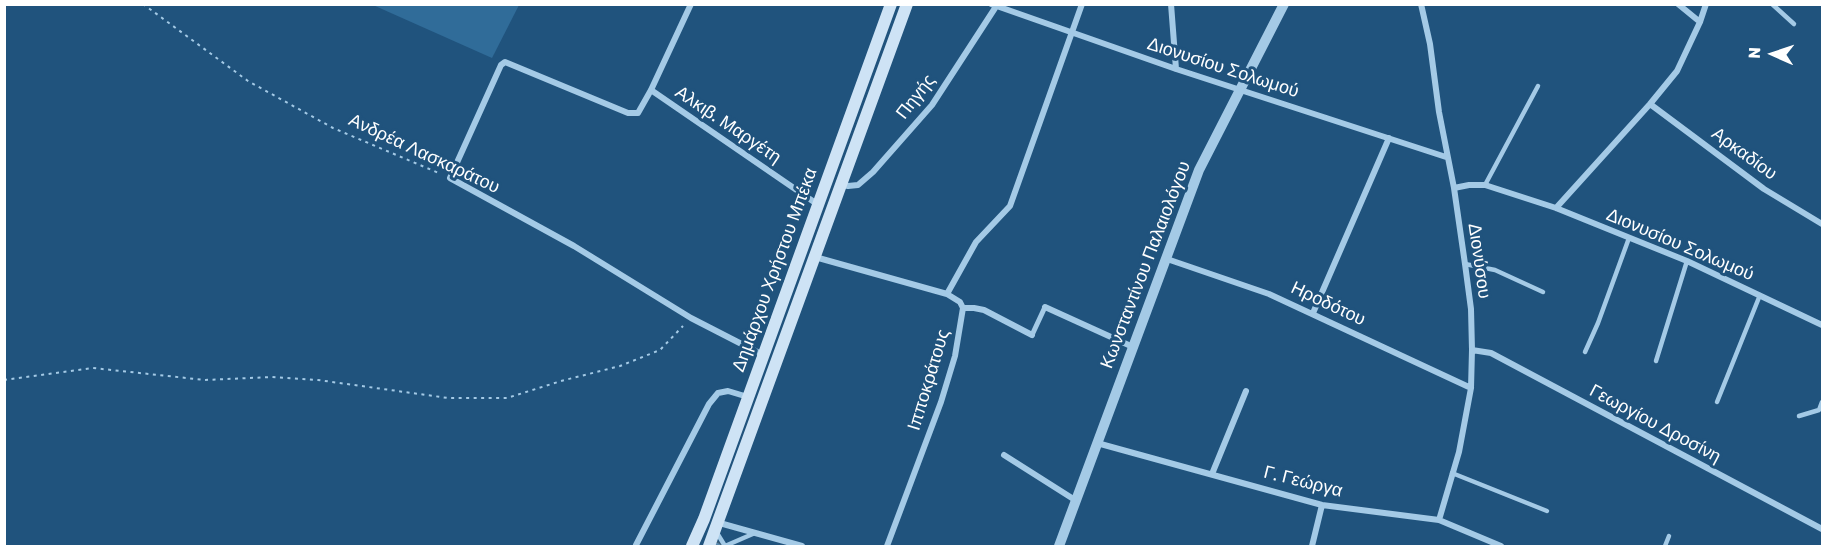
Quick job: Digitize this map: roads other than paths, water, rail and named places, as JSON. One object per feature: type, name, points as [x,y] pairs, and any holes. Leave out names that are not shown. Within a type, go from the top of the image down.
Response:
[{"type":"main road","name":"Δημάρχου Χρήστου Μπέκα","points":[[692,546],[704,519],[891,4]]},
{"type":"main road","name":"Δημάρχου Χρήστου Μπέκα","points":[[709,546],[907,4]]},
{"type":"street","points":[[651,90],[691,4]]},
{"type":"street","points":[[815,256],[946,294],[976,242],[1010,206],[1082,4]]},
{"type":"street","points":[[1171,4],[1176,69]]},
{"type":"street","name":"Κωνσταντίνου Παλαιολόγου","points":[[1059,546],[1199,170],[1284,4]]},
{"type":"street","name":"Διονύσου","points":[[1421,4],[1430,44],[1446,157],[1454,188],[1471,309],[1471,388],[1459,452],[1439,520]]},
{"type":"street","points":[[1678,4],[1700,22]]},
{"type":"street","points":[[1556,208],[1677,71],[1706,4]]},
{"type":"street","name":"Πηγής","points":[[841,184],[858,185],[873,172],[932,105],[995,5]]},
{"type":"street","name":"Διονυσίου Σολωμού","points":[[995,5],[1176,69],[1446,157]]},
{"type":"street","name":"Ανδρέα Λασκαράτου","points":[[651,90],[638,113],[628,112],[505,62],[501,65],[450,178],[574,246],[692,318],[763,355]]},
{"type":"street","name":"Αλκιβ. Μαργέτη","points":[[651,90],[817,204]]},
{"type":"street","name":"Αρκαδίου","points":[[1650,104],[1764,189],[1822,224]]},
{"type":"street","points":[[1313,313],[1389,138]]},
{"type":"street","name":"Διονυσίου Σολωμού","points":[[1454,188],[1485,185],[1556,208],[1687,261],[1822,325]]},
{"type":"street","name":"Ηροδότου","points":[[1167,259],[1269,294],[1471,388]]},
{"type":"street","name":"Ιπποκράτους","points":[[887,546],[948,380],[960,332],[963,308],[960,302],[946,294]]},
{"type":"street","points":[[963,308],[984,310],[1032,335],[1046,307],[1132,347]]},
{"type":"street","name":"Γεωργίου Δροσίνη","points":[[1472,350],[1491,353],[1822,529]]},
{"type":"street","points":[[636,546],[708,404],[718,393],[728,391],[748,397]]},
{"type":"street","points":[[1212,474],[1246,391]]},
{"type":"street","name":"Γ. Γεώργα","points":[[1097,443],[1322,505],[1439,520],[1501,546]]},
{"type":"street","points":[[1004,455],[1075,500]]},
{"type":"street","points":[[1312,546],[1322,505]]},
{"type":"street","points":[[704,519],[716,526],[755,533],[802,546]]},
{"type":"lane","points":[[1772,4],[1794,24]]},
{"type":"lane","points":[[1485,185],[1538,86]]},
{"type":"lane","points":[[1585,352],[1629,238]]},
{"type":"lane","points":[[1656,361],[1687,261]]},
{"type":"lane","points":[[1466,264],[1495,270],[1543,292]]},
{"type":"lane","points":[[1717,402],[1760,295]]},
{"type":"lane","points":[[1799,416],[1819,410],[1822,402]]},
{"type":"lane","points":[[1452,473],[1547,511]]},
{"type":"lane","points":[[716,526],[725,546],[755,533]]},
{"type":"lane","points":[[1665,546],[1669,536]]}]
